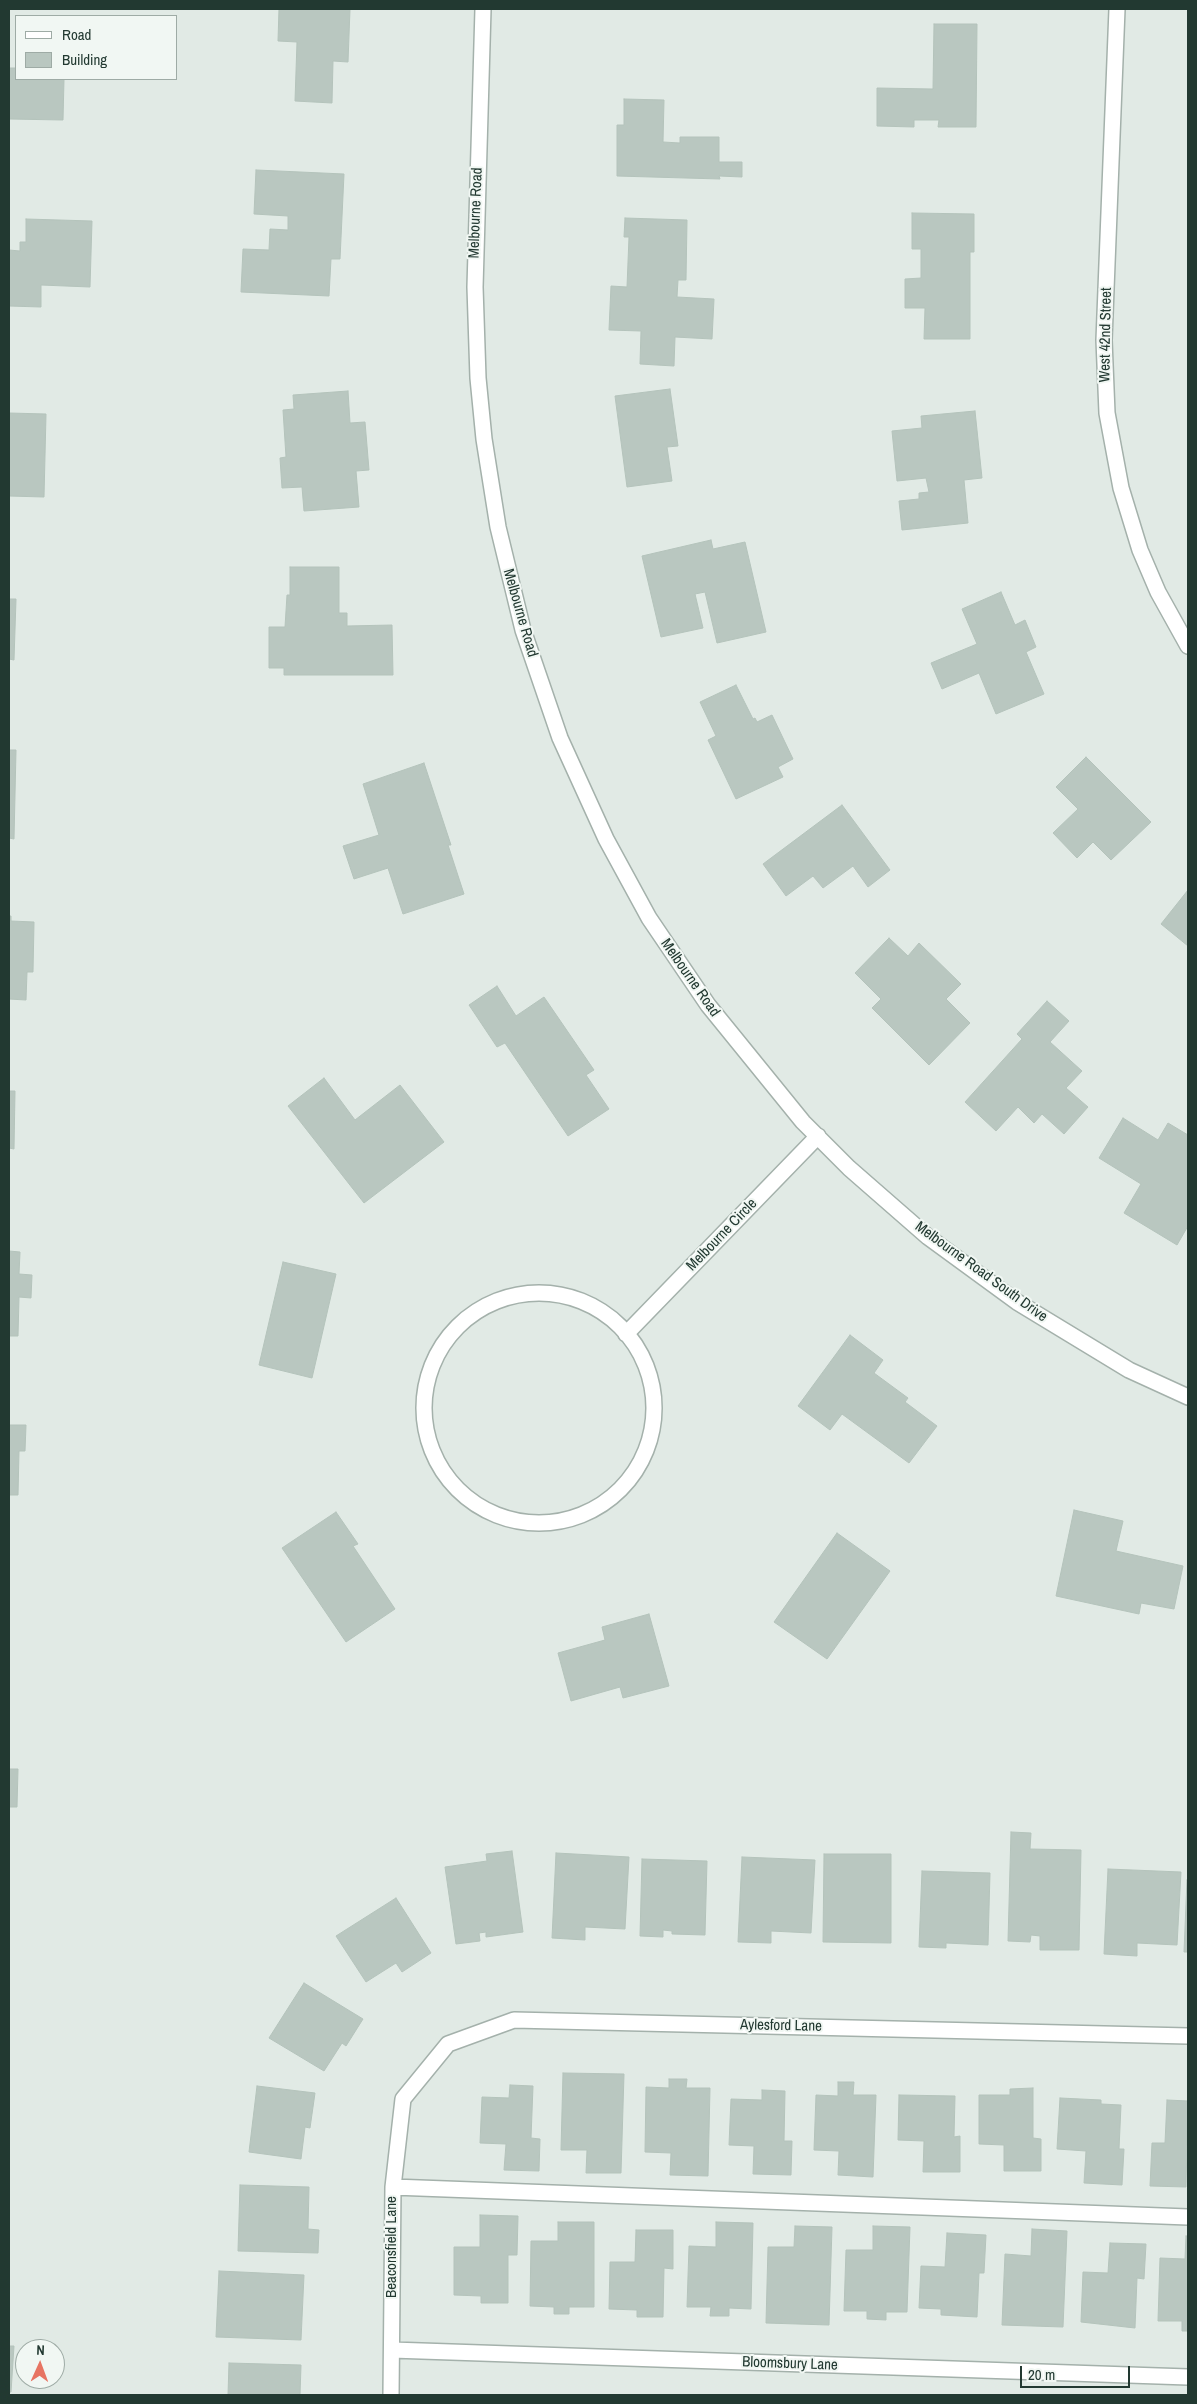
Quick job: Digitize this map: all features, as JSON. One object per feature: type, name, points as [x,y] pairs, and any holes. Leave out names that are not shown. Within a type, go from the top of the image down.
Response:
[{"type":"street","name":"Melbourne Road","points":[[483,9],[475,252],[477,370],[493,497],[510,582],[523,630],[544,696],[580,783],[606,839],[649,918],[708,1005],[776,1090],[818,1136]]},
{"type":"street","name":"West 42nd Street","points":[[1117,9],[1104,340],[1107,413],[1121,488],[1140,550],[1158,592],[1188,646]]},
{"type":"street","name":"Melbourne Circle","points":[[626,1334],[818,1136]]},
{"type":"street","name":"Melbourne Road South Drive","points":[[818,1136],[861,1179],[928,1237],[1017,1302],[1129,1370],[1188,1397]]},
{"type":"street","points":[[545,1292],[585,1302],[613,1319],[626,1334],[643,1359],[649,1376],[654,1401],[653,1425],[646,1450],[635,1472],[630,1479],[606,1500],[591,1511],[552,1523],[515,1521],[477,1506],[446,1477],[437,1463],[428,1438],[425,1396],[432,1364],[455,1329],[467,1318],[496,1300],[520,1294],[545,1292]]},
{"type":"street","name":"Aylesford Lane","points":[[403,2099],[448,2044],[514,2020],[1188,2036]]},
{"type":"street","name":"Beaconsfield Lane","points":[[391,2395],[393,2187],[403,2099]]},
{"type":"street","points":[[393,2187],[1188,2217]]},
{"type":"street","name":"Bloomsbury Lane","points":[[392,2350],[1188,2378]]},
{"type":"building","points":[[279,9],[350,9],[348,62],[333,61],[332,103],[295,101],[297,42],[278,41]]},
{"type":"building","points":[[934,24],[977,24],[976,127],[938,127],[939,120],[914,120],[914,127],[877,126],[877,88],[933,89]]},
{"type":"building","points":[[9,68],[15,68],[15,80],[64,80],[63,120],[9,119]]},
{"type":"building","points":[[624,99],[664,100],[663,142],[680,143],[680,137],[719,137],[719,162],[742,162],[742,177],[719,176],[720,179],[617,176],[617,125],[624,125]]},
{"type":"building","points":[[256,170],[344,174],[340,259],[331,259],[329,296],[241,292],[243,249],[269,250],[270,229],[288,230],[288,216],[254,214]]},
{"type":"building","points":[[912,213],[974,214],[974,252],[970,252],[970,339],[924,339],[925,308],[905,308],[905,279],[921,278],[921,249],[912,249]]},
{"type":"building","points":[[625,218],[687,220],[686,280],[678,280],[677,297],[714,299],[712,339],[675,337],[674,366],[640,364],[641,331],[609,330],[611,286],[627,287],[629,237],[624,237]]},
{"type":"building","points":[[26,219],[92,221],[90,287],[41,285],[41,307],[9,306],[9,250],[20,251],[20,242],[26,242]]},
{"type":"building","points":[[670,389],[678,446],[667,447],[672,481],[627,487],[615,396]]},
{"type":"building","points":[[348,391],[350,423],[365,422],[369,470],[356,471],[359,507],[304,511],[302,487],[282,488],[280,458],[286,457],[283,410],[294,409],[293,395]]},
{"type":"building","points":[[975,411],[982,478],[964,480],[968,523],[902,530],[899,501],[919,499],[919,493],[929,492],[926,478],[897,481],[892,431],[922,428],[921,416]]},
{"type":"building","points":[[9,413],[46,414],[44,497],[9,496]]},
{"type":"building","points":[[711,540],[713,549],[745,542],[766,632],[717,643],[705,592],[695,594],[703,628],[661,637],[642,556]]},
{"type":"building","points":[[290,567],[339,567],[339,613],[347,613],[347,626],[392,625],[393,675],[284,675],[284,668],[269,668],[269,627],[285,627],[287,595],[290,595]]},
{"type":"building","points":[[1001,592],[1015,625],[1025,620],[1036,647],[1026,652],[1044,694],[996,714],[979,673],[942,689],[931,663],[977,644],[962,609]]},
{"type":"building","points":[[9,599],[16,599],[14,660],[9,659]]},
{"type":"building","points":[[736,685],[753,719],[755,718],[757,722],[772,715],[793,759],[778,767],[783,777],[736,799],[708,740],[716,736],[700,702]]},
{"type":"building","points":[[9,750],[16,750],[14,839],[9,838]]},
{"type":"building","points":[[1086,757],[1151,822],[1111,860],[1093,842],[1077,858],[1053,833],[1078,809],[1056,787]]},
{"type":"building","points":[[424,763],[451,845],[448,845],[464,894],[403,914],[388,868],[354,879],[343,846],[379,835],[363,784]]},
{"type":"building","points":[[842,805],[890,870],[868,887],[853,866],[823,888],[813,876],[786,896],[763,864]]},
{"type":"building","points":[[1188,890],[1188,946],[1161,924]]},
{"type":"building","points":[[9,916],[11,916],[11,921],[34,922],[33,972],[27,972],[26,1000],[9,999]]},
{"type":"building","points":[[889,938],[908,956],[919,943],[961,984],[946,999],[970,1023],[929,1065],[872,1008],[881,999],[855,973]]},
{"type":"building","points":[[497,986],[516,1016],[544,997],[594,1070],[586,1075],[609,1109],[568,1136],[505,1043],[497,1047],[469,1005]]},
{"type":"building","points":[[1047,1001],[1069,1021],[1050,1042],[1082,1071],[1066,1088],[1088,1107],[1064,1134],[1042,1114],[1034,1123],[1018,1107],[996,1131],[965,1102],[1022,1039],[1017,1034]]},
{"type":"building","points":[[324,1078],[355,1120],[400,1085],[444,1142],[364,1203],[288,1106]]},
{"type":"building","points":[[9,1091],[15,1091],[14,1149],[9,1148]]},
{"type":"building","points":[[1123,1118],[1158,1140],[1168,1123],[1188,1135],[1188,1226],[1177,1245],[1124,1213],[1141,1184],[1099,1158]]},
{"type":"building","points":[[9,1251],[20,1252],[19,1274],[32,1275],[31,1298],[19,1297],[18,1336],[9,1336]]},
{"type":"building","points":[[283,1262],[336,1274],[312,1378],[259,1365]]},
{"type":"building","points":[[850,1335],[883,1360],[874,1373],[908,1398],[905,1402],[937,1426],[909,1463],[842,1414],[830,1430],[798,1406]]},
{"type":"building","points":[[9,1425],[26,1425],[25,1451],[19,1451],[18,1495],[9,1495]]},
{"type":"building","points":[[1074,1510],[1123,1521],[1116,1551],[1183,1566],[1174,1609],[1141,1603],[1139,1614],[1056,1596]]},
{"type":"building","points":[[336,1512],[358,1544],[353,1546],[395,1609],[346,1642],[282,1548]]},
{"type":"building","points":[[837,1533],[890,1571],[827,1659],[774,1622]]},
{"type":"building","points":[[649,1614],[669,1686],[623,1698],[620,1687],[571,1701],[558,1653],[605,1640],[602,1627]]},
{"type":"building","points":[[9,1769],[18,1769],[17,1807],[9,1807]]},
{"type":"building","points":[[1011,1832],[1031,1833],[1030,1849],[1081,1850],[1079,1950],[1040,1950],[1040,1936],[1031,1935],[1030,1942],[1008,1941]]},
{"type":"building","points":[[512,1851],[523,1932],[486,1937],[486,1932],[479,1933],[480,1941],[456,1944],[445,1867],[487,1861],[486,1854]]},
{"type":"building","points":[[556,1853],[629,1857],[625,1929],[585,1927],[585,1940],[552,1938]]},
{"type":"building","points":[[824,1854],[891,1854],[891,1943],[823,1942]]},
{"type":"building","points":[[742,1857],[815,1860],[811,1933],[771,1931],[771,1943],[738,1942]]},
{"type":"building","points":[[642,1859],[707,1861],[705,1935],[672,1934],[672,1931],[663,1930],[663,1937],[640,1936]]},
{"type":"building","points":[[1108,1869],[1181,1872],[1177,1945],[1137,1943],[1137,1956],[1104,1954]]},
{"type":"building","points":[[922,1871],[990,1873],[988,1945],[946,1943],[946,1948],[919,1947]]},
{"type":"building","points":[[1187,1880],[1188,1952],[1184,1952]]},
{"type":"building","points":[[396,1898],[431,1953],[402,1972],[396,1963],[366,1982],[336,1936]]},
{"type":"building","points":[[304,1983],[363,2019],[346,2046],[342,2043],[324,2071],[269,2038]]},
{"type":"building","points":[[563,2073],[624,2074],[621,2173],[586,2173],[587,2150],[561,2150]]},
{"type":"building","points":[[669,2079],[687,2079],[686,2088],[710,2088],[708,2176],[670,2175],[671,2153],[645,2152],[646,2087],[669,2088]]},
{"type":"building","points":[[838,2082],[854,2082],[853,2095],[876,2095],[873,2177],[838,2175],[839,2151],[814,2150],[816,2095],[838,2096]]},
{"type":"building","points":[[510,2085],[533,2086],[531,2138],[540,2139],[539,2171],[504,2170],[506,2144],[480,2143],[482,2097],[509,2098]]},
{"type":"building","points":[[257,2086],[315,2093],[310,2128],[305,2127],[301,2159],[249,2152]]},
{"type":"building","points":[[1033,2088],[1033,2138],[1041,2139],[1041,2171],[1004,2171],[1004,2145],[979,2144],[979,2095],[1010,2095],[1010,2089]]},
{"type":"building","points":[[762,2090],[785,2091],[784,2141],[792,2141],[791,2175],[753,2174],[754,2146],[729,2145],[731,2099],[762,2100]]},
{"type":"building","points":[[899,2095],[955,2096],[954,2137],[960,2136],[960,2172],[923,2172],[924,2141],[898,2140]]},
{"type":"building","points":[[1060,2098],[1101,2100],[1101,2104],[1121,2105],[1119,2149],[1124,2149],[1122,2185],[1084,2183],[1086,2151],[1057,2149]]},
{"type":"building","points":[[1167,2100],[1188,2101],[1186,2187],[1150,2186],[1152,2143],[1165,2143]]},
{"type":"building","points":[[240,2185],[309,2187],[308,2229],[319,2230],[318,2253],[238,2251]]},
{"type":"building","points":[[480,2215],[518,2216],[517,2255],[508,2255],[508,2303],[481,2303],[481,2296],[454,2295],[454,2247],[480,2247]]},
{"type":"building","points":[[558,2222],[594,2222],[594,2307],[569,2307],[569,2314],[554,2314],[554,2307],[530,2306],[531,2241],[558,2241]]},
{"type":"building","points":[[716,2222],[753,2223],[751,2309],[729,2308],[729,2316],[710,2316],[711,2307],[687,2307],[689,2246],[716,2247]]},
{"type":"building","points":[[795,2226],[832,2227],[829,2325],[766,2323],[768,2247],[794,2247]]},
{"type":"building","points":[[873,2226],[910,2227],[907,2312],[886,2312],[886,2320],[867,2319],[867,2311],[844,2311],[846,2250],[873,2250]]},
{"type":"building","points":[[1032,2229],[1067,2231],[1063,2327],[1002,2325],[1005,2254],[1031,2256]]},
{"type":"building","points":[[636,2230],[673,2230],[673,2269],[664,2268],[663,2317],[637,2317],[637,2310],[609,2309],[610,2262],[635,2262]]},
{"type":"building","points":[[947,2233],[986,2235],[984,2273],[979,2273],[977,2317],[941,2315],[941,2309],[919,2308],[921,2266],[945,2267]]},
{"type":"building","points":[[1186,2236],[1188,2236],[1188,2331],[1182,2331],[1182,2321],[1158,2321],[1160,2258],[1185,2259]]},
{"type":"building","points":[[1110,2243],[1146,2244],[1144,2279],[1137,2278],[1135,2328],[1081,2322],[1083,2272],[1108,2273]]},
{"type":"building","points":[[219,2271],[304,2275],[301,2340],[216,2337]]},
{"type":"building","points":[[9,2346],[14,2346],[11,2392],[9,2392]]},
{"type":"building","points":[[229,2363],[301,2365],[300,2395],[228,2395]]}]
